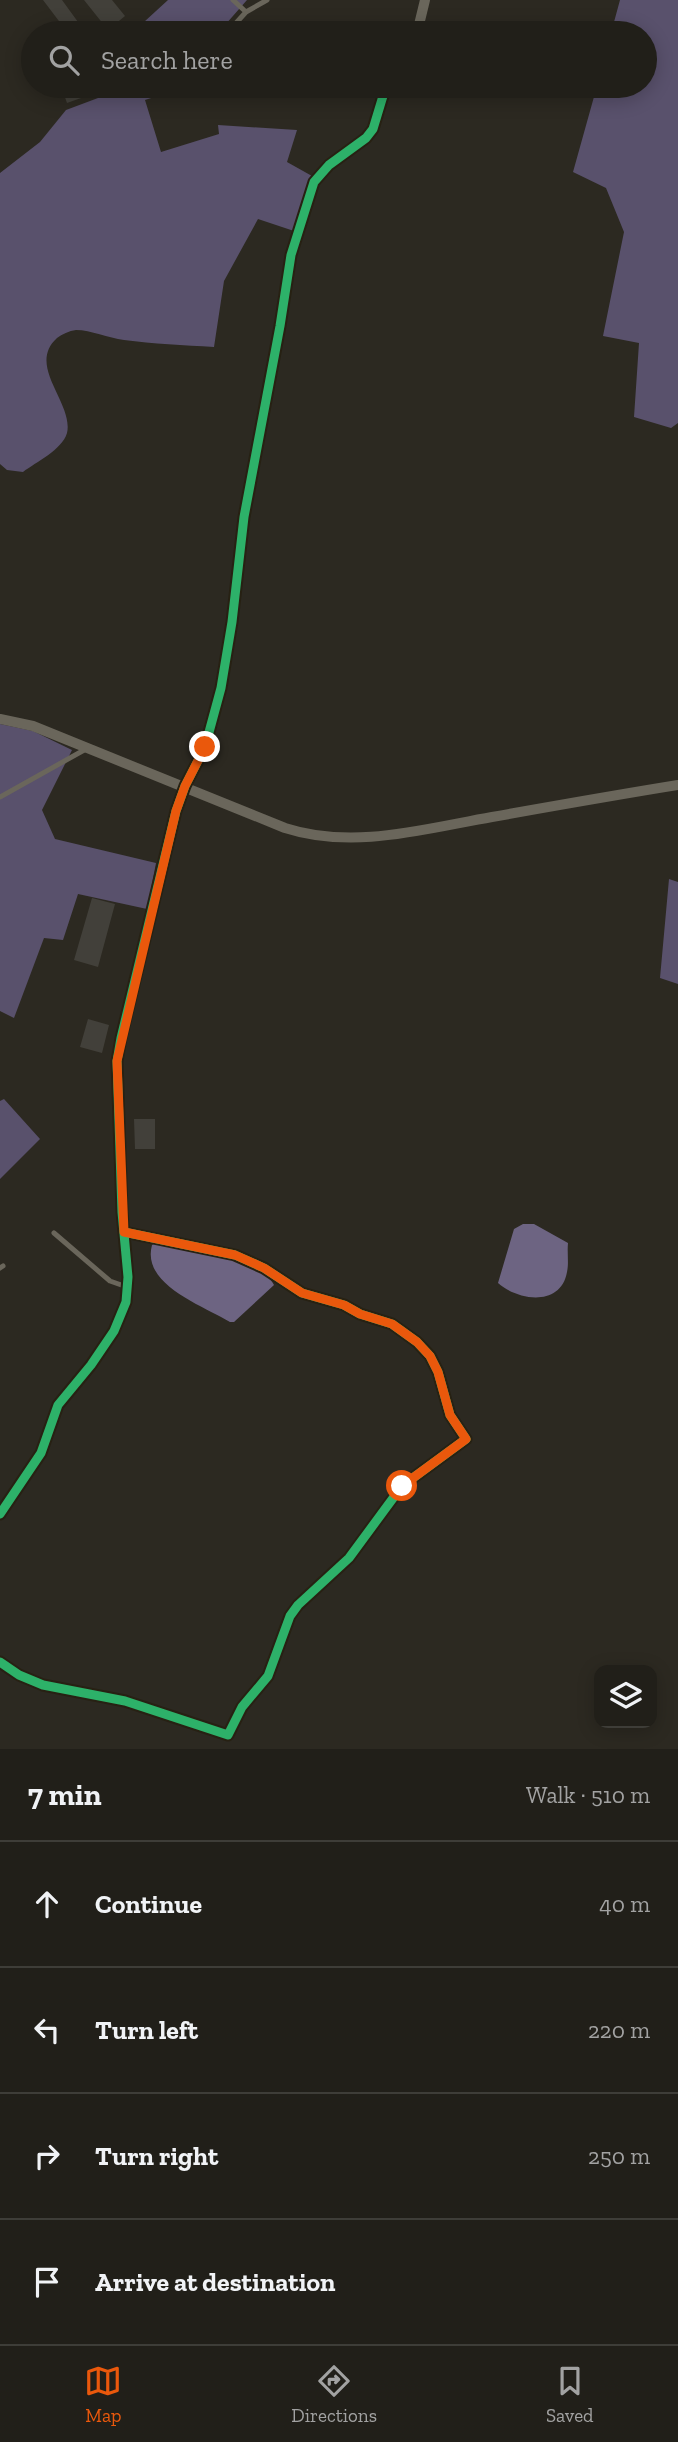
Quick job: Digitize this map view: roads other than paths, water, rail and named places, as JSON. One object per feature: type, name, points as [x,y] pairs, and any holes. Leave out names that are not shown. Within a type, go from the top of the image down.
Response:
[{"type":"street","points":[[420,21],[425,0]]},
{"type":"street","points":[[1,1510],[41,1453],[58,1405],[91,1365],[114,1331],[126,1302],[117,1061],[176,811],[185,786],[205,747],[225,666],[244,517],[291,255],[314,182],[328,165],[373,130],[383,98]]},
{"type":"street","points":[[0,719],[33,726],[285,828],[318,837],[344,839],[405,833],[678,785]]},
{"type":"street","points":[[0,1662],[19,1675],[43,1685],[125,1701],[228,1735],[242,1707],[268,1676],[290,1616],[298,1605],[349,1558],[402,1486],[466,1439],[450,1415],[438,1372],[430,1356],[417,1342],[392,1324],[360,1314],[344,1305],[302,1293],[264,1268],[235,1255],[124,1232]]},
{"type":"lane","points":[[233,0],[246,12]]},
{"type":"lane","points":[[238,21],[246,12],[267,0]]},
{"type":"lane","points":[[0,797],[87,748]]},
{"type":"lane","points":[[54,1233],[110,1281],[127,1287]]}]
